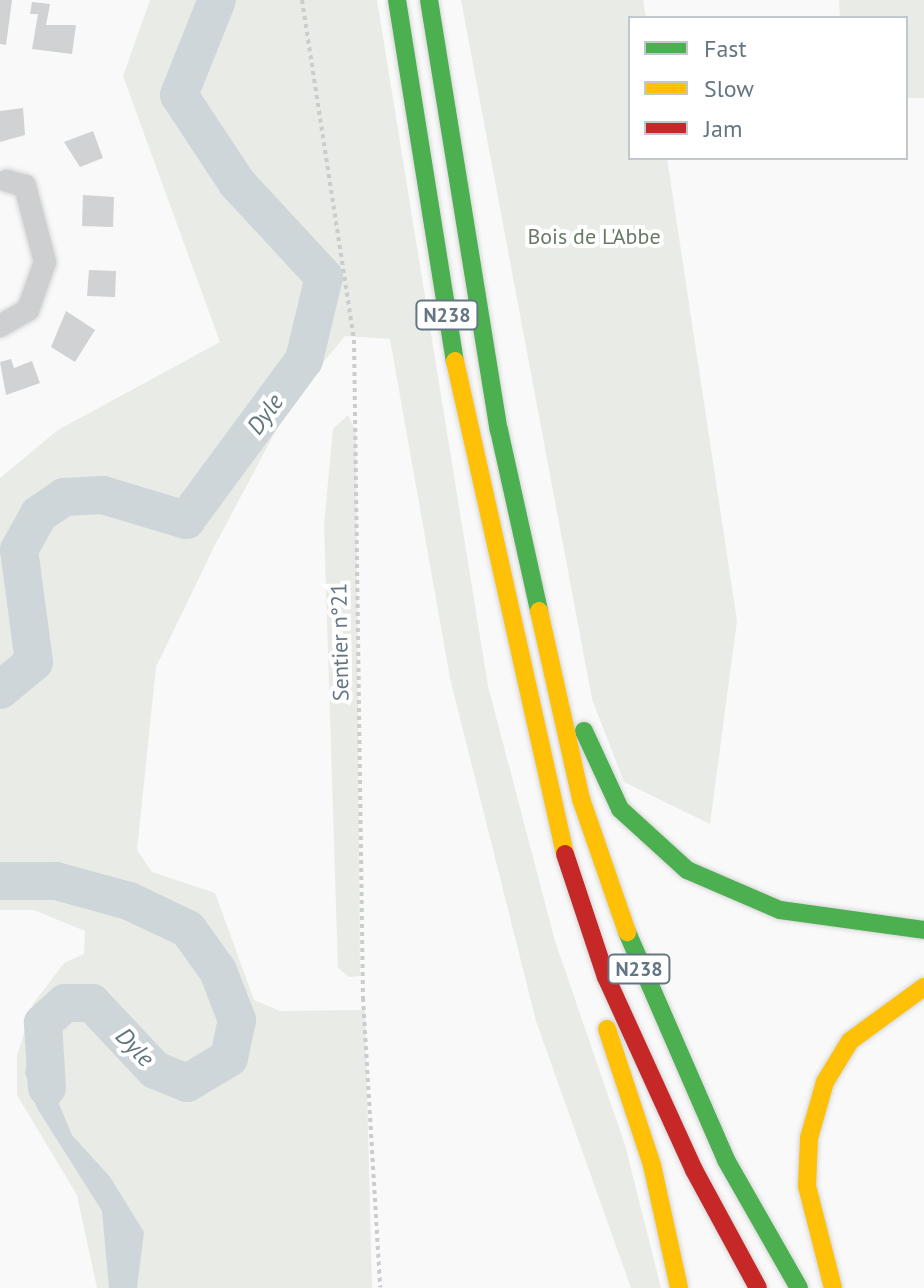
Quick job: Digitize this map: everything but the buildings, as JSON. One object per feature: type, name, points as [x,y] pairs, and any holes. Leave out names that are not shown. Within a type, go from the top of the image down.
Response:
[{"type":"highway","name":"N238","points":[[397,0],[506,628],[550,810],[606,977],[694,1170],[758,1288]]},
{"type":"highway","name":"N238","points":[[429,0],[537,627],[581,799],[639,968],[726,1160],[799,1288]]},
{"type":"highway","points":[[537,627],[620,809],[687,870],[780,910],[924,930]]},
{"type":"highway","points":[[606,977],[605,1021],[652,1165],[679,1288]]},
{"type":"highway","points":[[833,1288],[807,1186],[809,1138],[825,1082],[850,1041],[924,987]]},
{"type":"street","points":[[0,326],[28,310],[45,262],[25,186],[7,181]]},
{"type":"path","name":"Sentier n°21","points":[[302,0],[354,340],[363,998],[380,1288]]},
{"type":"green space","points":[[150,0],[377,0],[488,686],[555,941],[625,1145],[661,1288],[631,1288],[536,1021],[450,678],[390,339],[345,336],[291,402],[213,549],[156,667],[137,850],[152,872],[215,893],[254,1000],[280,1011],[365,1010],[372,1288],[97,1288],[77,1195],[17,1095],[17,1056],[33,1004],[64,963],[84,954],[85,931],[34,910],[0,910],[0,478],[58,430],[220,342],[123,76]]},
{"type":"green space","name":"Bois de L'Abbe","points":[[461,0],[643,0],[646,16],[628,16],[628,160],[667,160],[737,621],[710,824],[624,782],[592,699]]},
{"type":"green space","points":[[839,0],[924,0],[924,98],[908,98],[908,16],[840,16]]},
{"type":"green space","points":[[348,415],[356,431],[360,976],[349,977],[338,968],[324,525],[333,429]]},
{"type":"shaded area","points":[[41,1037],[50,1042],[54,1092],[72,1135],[110,1177],[144,1232],[137,1288],[109,1288],[102,1211],[37,1108],[25,1073],[31,1040]]},
{"type":"waterway","name":"Dyle","points":[[0,690],[34,662],[19,550],[39,514],[64,497],[103,495],[186,520],[304,360],[324,277],[237,183],[179,95],[217,0]]},
{"type":"waterway","name":"Dyle","points":[[0,881],[56,881],[129,901],[188,929],[218,971],[237,1020],[229,1058],[187,1083],[155,1070],[92,1003],[65,1003],[43,1023],[47,1088]]},
{"type":"traffic: fast","points":[[397,0],[455,361]]},
{"type":"traffic: fast","points":[[429,0],[499,430],[539,611]]},
{"type":"traffic: fast","points":[[584,731],[620,809],[687,870],[780,910],[924,930]]},
{"type":"traffic: fast","points":[[627,932],[726,1160],[799,1288]]},
{"type":"traffic: slow","points":[[455,361],[565,854]]},
{"type":"traffic: slow","points":[[539,611],[581,799],[627,932]]},
{"type":"traffic: slow","points":[[833,1288],[807,1186],[809,1138],[825,1082],[850,1041],[924,987]]},
{"type":"traffic: slow","points":[[607,1029],[652,1165],[679,1288]]},
{"type":"traffic: jam","points":[[565,854],[606,977],[694,1170],[758,1288]]}]
